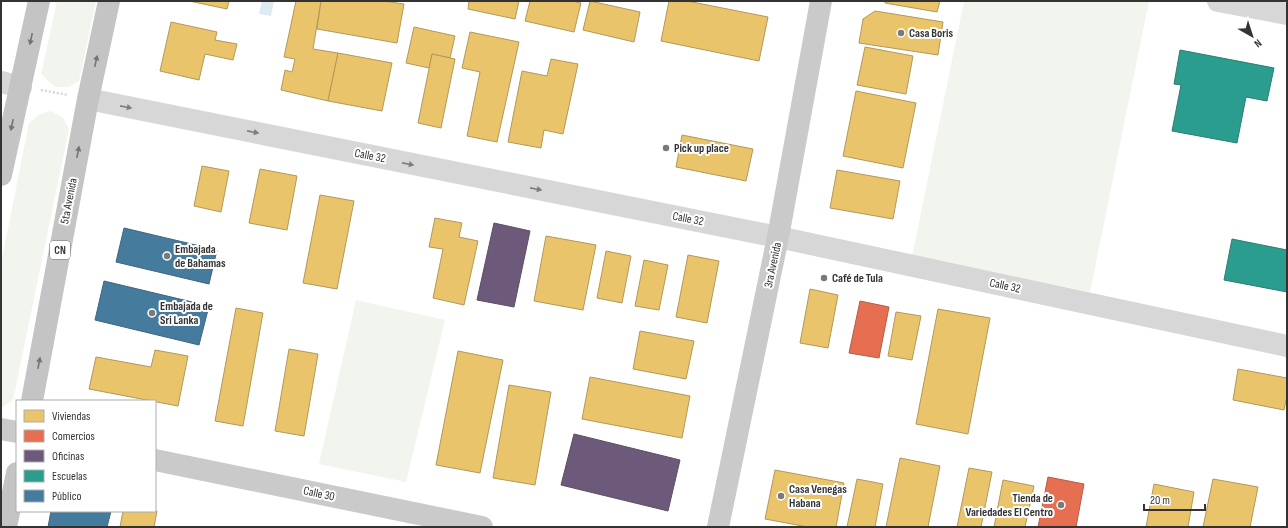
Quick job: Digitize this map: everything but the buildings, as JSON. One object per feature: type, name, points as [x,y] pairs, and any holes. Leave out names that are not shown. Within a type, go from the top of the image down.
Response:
[{"type":"highway","points":[[1,175],[11,84],[39,1]]},
{"type":"highway","name":"5ta Avenida","points":[[32,400],[88,99],[109,1]]},
{"type":"highway","points":[[6,527],[16,478]]},
{"type":"main road","name":"3ra Avenida","points":[[718,527],[778,238],[822,1]]},
{"type":"main road","points":[[1,429],[16,432]]},
{"type":"main road","name":"Calle 30","points":[[156,460],[482,527]]},
{"type":"street","points":[[1218,1],[1287,14]]},
{"type":"street","name":"Calle 32","points":[[88,99],[778,238],[1287,346]]},
{"type":"path","points":[[11,84],[88,99]]},
{"type":"shaded area","points":[[57,1],[96,1],[79,81],[69,87],[55,87],[41,74]]},
{"type":"shaded area","points":[[262,1],[274,1],[271,16],[259,14]]},
{"type":"shaded area","points":[[964,1],[1149,1],[1090,292],[912,257]]},
{"type":"shaded area","points":[[51,111],[63,118],[69,129],[13,400],[1,408],[1,264],[29,123],[38,115]]},
{"type":"shaded area","points":[[356,300],[445,320],[406,482],[319,464]]},
{"type":"place","name":"Casa Boris","points":[[901,33]]},
{"type":"place","name":"Pick up place","points":[[666,148]]},
{"type":"place","name":"Embajada de Bahamas","points":[[167,256]]},
{"type":"place","name":"Café de Tula","points":[[824,278]]},
{"type":"place","name":"Embajada de Sri Lanka","points":[[152,313]]},
{"type":"place","name":"Casa Venegas Habana","points":[[781,496]]},
{"type":"place","name":"Tienda de Variedades El Centro","points":[[1061,505]]}]
